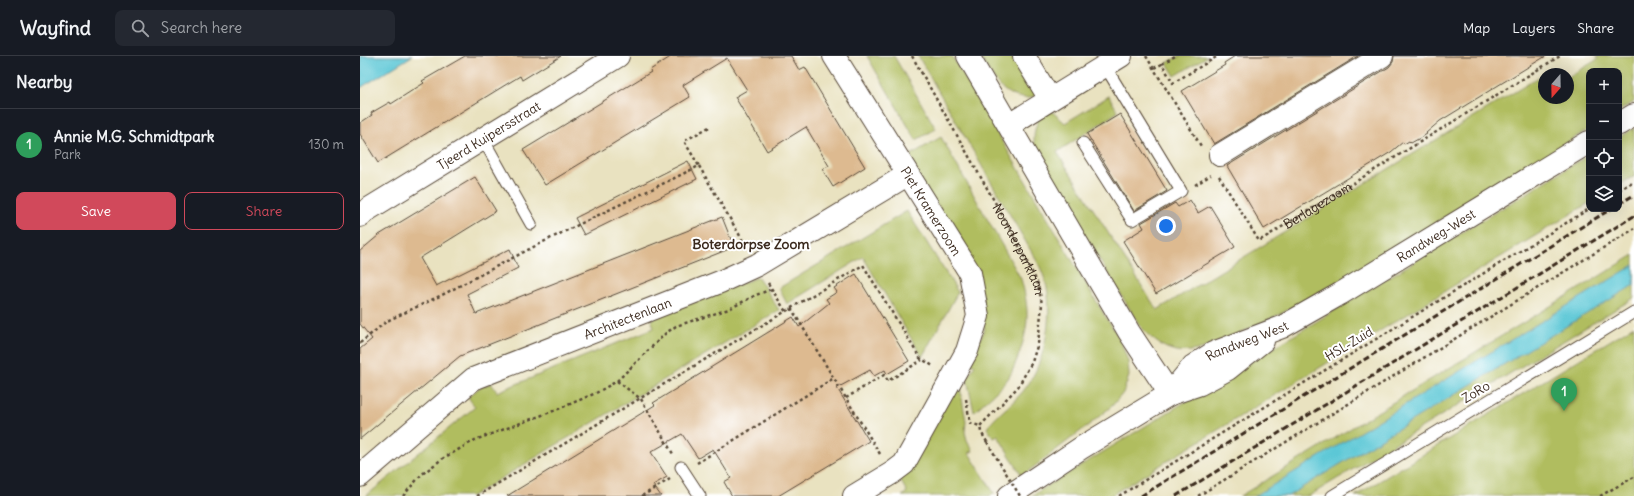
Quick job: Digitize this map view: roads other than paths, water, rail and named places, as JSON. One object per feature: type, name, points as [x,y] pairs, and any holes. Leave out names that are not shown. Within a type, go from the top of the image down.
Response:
[{"type":"street","name":"Tjeerd Kuipersstraat","points":[[360,216],[367,210],[618,56]]},
{"type":"street","name":"Piet Kramerzoom","points":[[834,56],[907,175],[970,273],[978,316],[967,351],[904,464],[854,496]]},
{"type":"street","points":[[968,56],[1129,332],[1170,394]]},
{"type":"street","points":[[1024,56],[1050,99]]},
{"type":"street","points":[[1214,160],[1382,56]]},
{"type":"street","points":[[1009,125],[1113,61]]},
{"type":"street","points":[[1622,122],[1634,115]]},
{"type":"street","name":"Randweg-West","points":[[1282,327],[1340,294],[1586,144]]},
{"type":"street","name":"Architectenlaan","points":[[360,476],[473,379],[720,282],[757,265],[907,175]]},
{"type":"street","name":"Randweg West","points":[[1009,496],[1082,448],[1170,394],[1200,384],[1228,369],[1282,327]]},
{"type":"lane","points":[[1083,144],[1132,220],[1181,191],[1113,61]]},
{"type":"lane","points":[[482,140],[531,224]]},
{"type":"lane","name":"ZoRo","points":[[1332,496],[1634,312]]},
{"type":"lane","points":[[682,469],[700,496]]},
{"type":"water","points":[[360,56],[412,56],[360,88]]},
{"type":"water","points":[[1634,265],[1634,285],[1288,496],[1255,496]]},
{"type":"railway","points":[[1622,202],[1634,195]]},
{"type":"railway","points":[[1141,496],[1606,212]]},
{"type":"railway","points":[[1176,496],[1634,216]]},
{"type":"place","name":"Annie M.G. Schmidtpark","points":[[1564,411]]},
{"type":"district","name":"Boterdorpse Zoom","points":[[751,244]]}]
